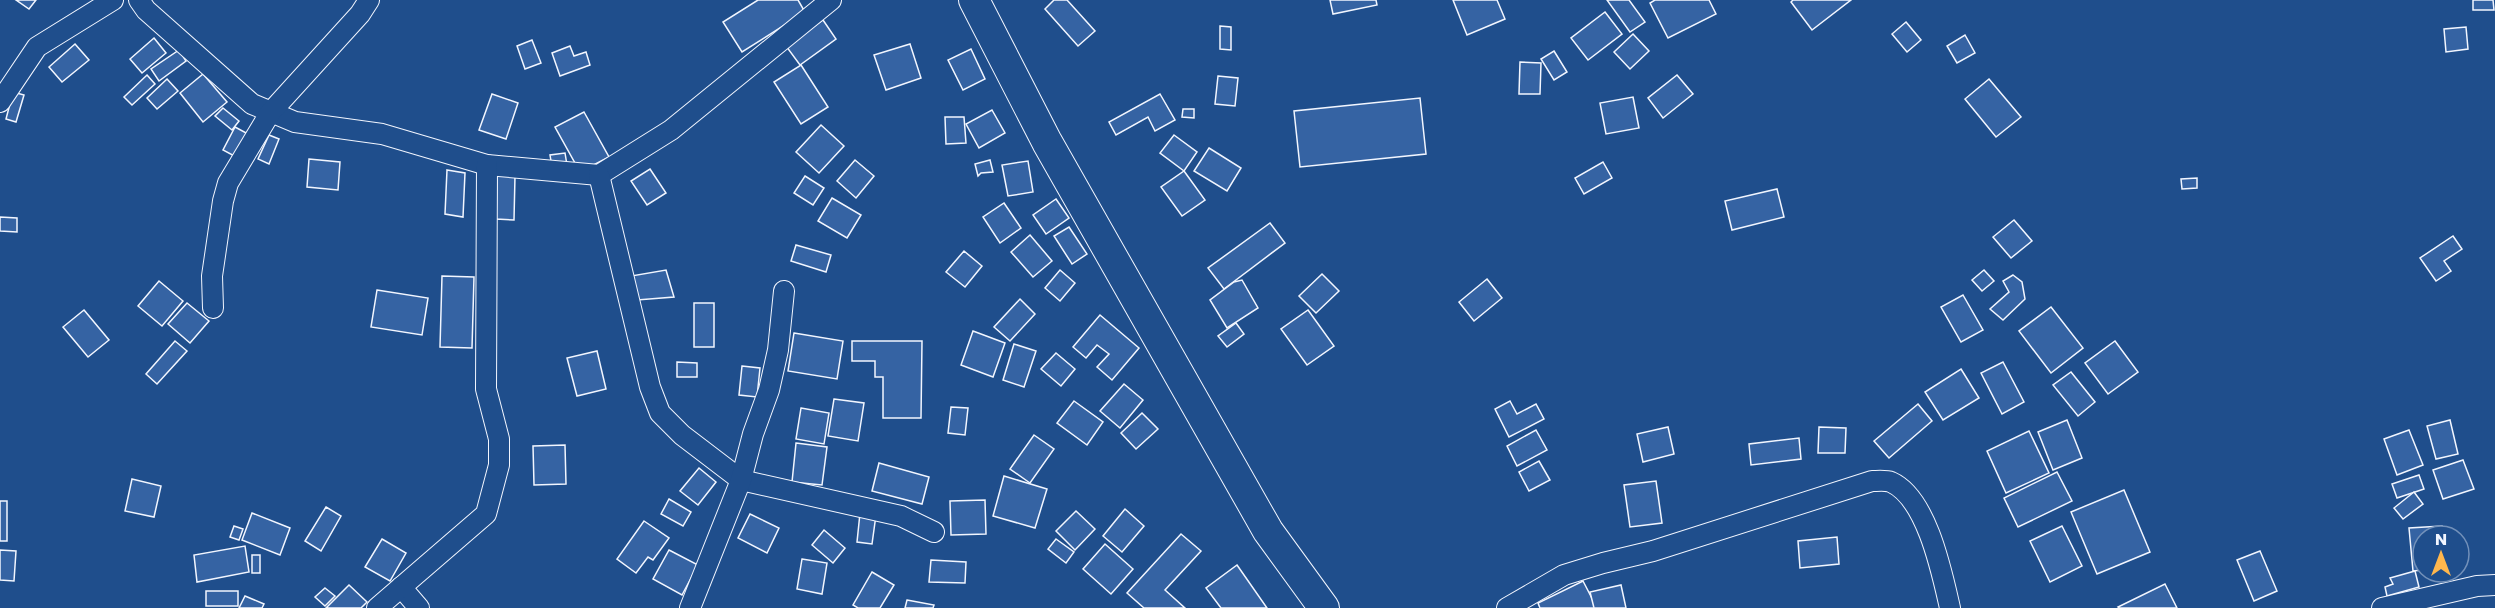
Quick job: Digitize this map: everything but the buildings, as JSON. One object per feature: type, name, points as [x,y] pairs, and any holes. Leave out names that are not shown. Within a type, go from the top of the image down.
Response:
[{"type":"main road","points":[[974,0],[1047,142],[1192,399],[1268,531],[1324,608]]},
{"type":"street","points":[[0,102],[37,47],[113,0]]},
{"type":"street","points":[[139,0],[146,10],[252,104],[270,113],[295,122],[382,134],[488,165],[599,175],[671,130],[831,0]]},
{"type":"street","points":[[213,308],[212,276],[223,201],[228,183],[270,113],[360,14],[369,0]]},
{"type":"street","points":[[377,608],[486,514],[499,465],[499,439],[486,388],[488,165]]},
{"type":"street","points":[[599,175],[650,387],[660,413],[682,435],[741,480],[901,516],[934,532]]},
{"type":"street","points":[[690,608],[741,480],[753,434],[769,390],[778,350],[784,291]]},
{"type":"street","points":[[1507,608],[1564,575],[1653,551],[1872,481],[1890,482],[1912,499],[1928,533],[1950,608]]},
{"type":"street","points":[[2382,608],[2477,586],[2495,585]]},
{"type":"street","points":[[401,587],[419,608]]}]
